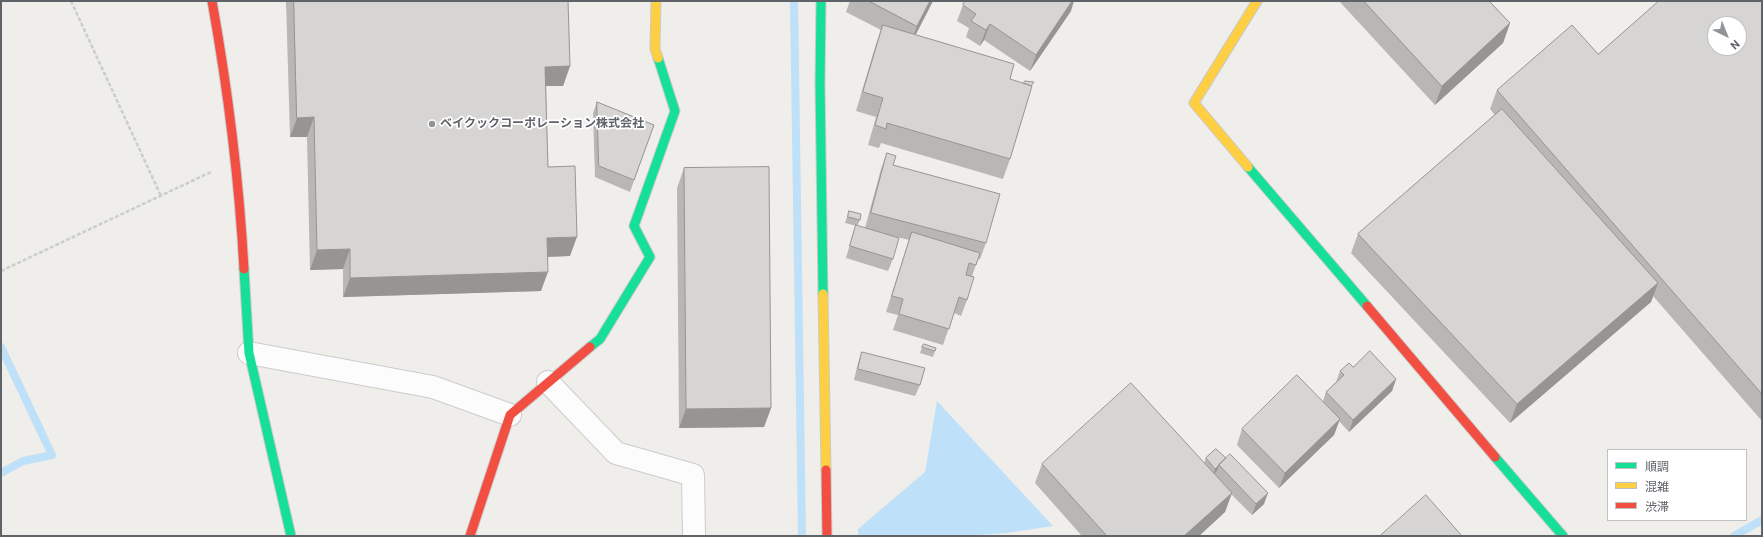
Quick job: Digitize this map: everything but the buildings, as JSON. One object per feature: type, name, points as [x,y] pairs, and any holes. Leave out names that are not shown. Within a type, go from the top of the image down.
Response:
[{"type":"street","points":[[212,1],[224,69],[240,202],[249,353],[291,536]]},
{"type":"street","points":[[470,536],[510,415],[600,339],[650,258],[634,226],[675,111],[654,49],[656,1]]},
{"type":"street","points":[[821,1],[820,84],[826,536]]},
{"type":"street","points":[[1257,1],[1194,103],[1562,536]]},
{"type":"street","points":[[249,353],[433,387],[510,415]]},
{"type":"street","points":[[548,382],[616,453],[693,475],[694,536]]},
{"type":"path","points":[[71,1],[161,196]]},
{"type":"path","points":[[1,270],[235,161]]},
{"type":"water","points":[[937,401],[1053,526],[1006,533],[964,536],[858,536],[858,529],[925,472]]},
{"type":"waterway","points":[[794,1],[802,536]]},
{"type":"waterway","points":[[1,347],[52,455],[23,461],[1,473]]},
{"type":"waterway","points":[[1734,536],[1762,520]]},
{"type":"traffic: fast","points":[[821,1],[820,84],[823,294]]},
{"type":"traffic: fast","points":[[590,347],[600,339],[650,257],[634,226],[675,111],[658,58]]},
{"type":"traffic: fast","points":[[1248,167],[1367,306]]},
{"type":"traffic: fast","points":[[244,269],[249,353],[291,536]]},
{"type":"traffic: fast","points":[[1495,457],[1563,536]]},
{"type":"traffic: slow","points":[[656,1],[655,49],[658,58]]},
{"type":"traffic: slow","points":[[1248,167],[1194,103],[1257,1]]},
{"type":"traffic: slow","points":[[823,294],[826,470]]},
{"type":"traffic: jam","points":[[212,1],[232,135],[244,269]]},
{"type":"traffic: jam","points":[[1367,306],[1495,457]]},
{"type":"traffic: jam","points":[[470,536],[510,415],[590,347]]},
{"type":"traffic: jam","points":[[826,470],[827,536]]},
{"type":"place","name":"ベイクックコーポレーション株式会社","points":[[432,124]]}]
